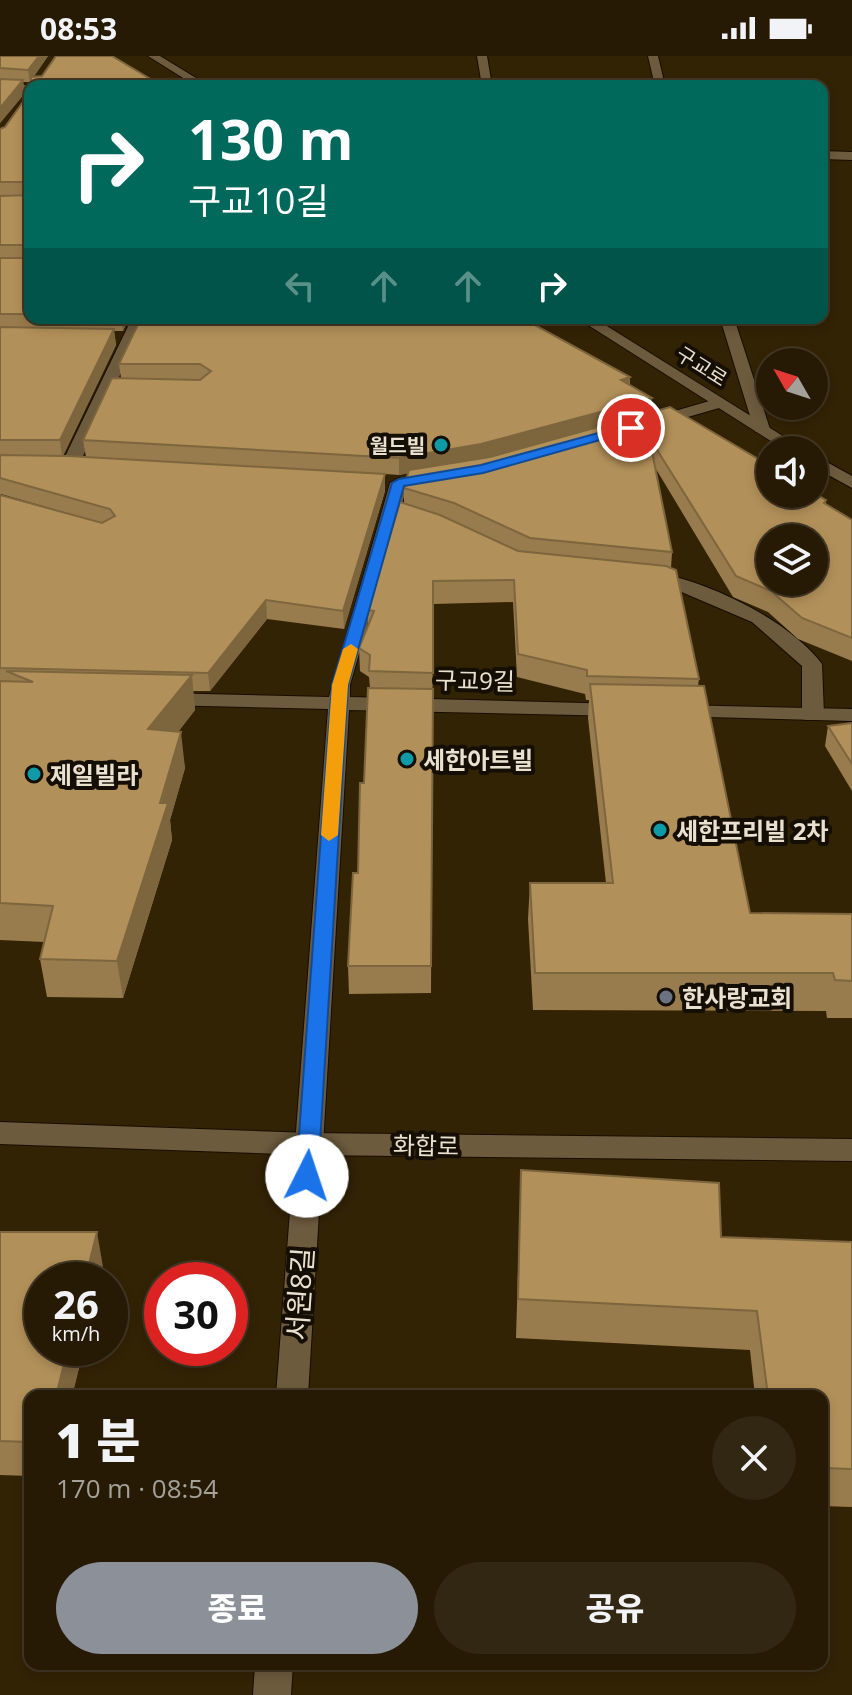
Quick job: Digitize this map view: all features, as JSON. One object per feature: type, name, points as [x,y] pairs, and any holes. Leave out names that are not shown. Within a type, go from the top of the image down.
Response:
[{"type":"street","points":[[153,56],[194,80]]},
{"type":"street","points":[[482,56],[486,80]]},
{"type":"street","points":[[653,56],[659,80]]},
{"type":"street","points":[[0,85],[24,84]]},
{"type":"street","points":[[828,155],[852,156]]},
{"type":"street","points":[[70,465],[122,338],[134,324]]},
{"type":"street","name":"구교로","points":[[594,324],[774,436]]},
{"type":"street","points":[[729,324],[762,429]]},
{"type":"street","points":[[104,388],[132,388]]},
{"type":"street","points":[[631,428],[720,403]]},
{"type":"street","points":[[828,468],[852,483]]},
{"type":"street","name":"서원8길","points":[[292,1390],[340,685],[398,514],[398,482]]},
{"type":"street","points":[[625,576],[669,580],[759,618],[812,664],[813,715]]},
{"type":"street","name":"구교9길","points":[[138,699],[852,715]]},
{"type":"street","name":"화합로","points":[[0,1133],[309,1144],[852,1150]]},
{"type":"street","points":[[272,1695],[274,1670]]},
{"type":"building","points":[[0,56],[39,56],[28,70],[0,68]]},
{"type":"building","points":[[56,56],[112,56],[152,80],[31,80],[31,77],[42,76]]},
{"type":"building","points":[[0,79],[23,80],[0,108]]},
{"type":"building","points":[[24,100],[24,182],[0,182],[0,129],[5,127]]},
{"type":"building","points":[[24,195],[24,245],[0,245],[0,196]]},
{"type":"building","points":[[0,258],[24,258],[24,314],[0,314]]},
{"type":"building","points":[[138,324],[533,324],[630,377],[621,380],[652,398],[481,444],[399,458],[83,440],[112,378],[200,380],[211,371],[200,364],[119,364]]},
{"type":"building","points":[[0,327],[114,329],[60,440],[0,440]]},
{"type":"building","points":[[670,407],[756,458],[756,508],[828,508],[828,505],[852,520],[852,638],[802,618],[777,596],[828,596],[828,524],[756,524],[756,585],[736,576],[649,437],[672,552],[530,538],[454,503],[404,488],[409,470],[490,457]]},
{"type":"building","points":[[0,455],[385,474],[343,611],[266,600],[208,673],[0,668],[0,495],[102,523],[115,516],[110,509],[0,478]]},
{"type":"building","points":[[400,502],[440,515],[518,551],[666,566],[676,570],[699,679],[587,676],[587,670],[518,654],[514,580],[433,581],[433,673],[369,671],[370,655],[359,648],[374,611],[368,610]]},
{"type":"building","points":[[6,671],[192,675],[148,729],[181,732],[160,803],[168,803],[117,961],[40,959],[53,906],[0,903],[0,681],[33,682]]},
{"type":"building","name":"세한프리빌 2차","points":[[590,684],[704,686],[750,913],[852,914],[852,981],[835,980],[833,973],[535,973],[530,883],[613,883]]},
{"type":"building","points":[[368,688],[433,689],[431,966],[348,966],[353,873],[358,873],[360,783],[364,783]]},
{"type":"building","points":[[852,723],[852,764],[828,726]]},
{"type":"building","points":[[521,1170],[719,1183],[721,1237],[852,1242],[852,1469],[828,1468],[828,1390],[767,1390],[757,1311],[518,1299]]},
{"type":"building","points":[[0,1232],[97,1232],[90,1262],[24,1262],[24,1366],[64,1366],[58,1390],[24,1390],[24,1442],[0,1441]]},
{"type":"slow traffic","points":[[329,835],[340,685],[351,649]]},
{"type":"place","name":"월드빌","points":[[441,445]]},
{"type":"place","name":"세한아트빌","points":[[407,759]]},
{"type":"place","name":"제일빌라","points":[[34,774]]},
{"type":"place","name":"세한프리빌 2차","points":[[660,830]]},
{"type":"place","name":"한사랑교회","points":[[666,997]]},
{"type":"route","points":[[307,1176],[340,685],[399,483],[483,469],[631,428]]}]
